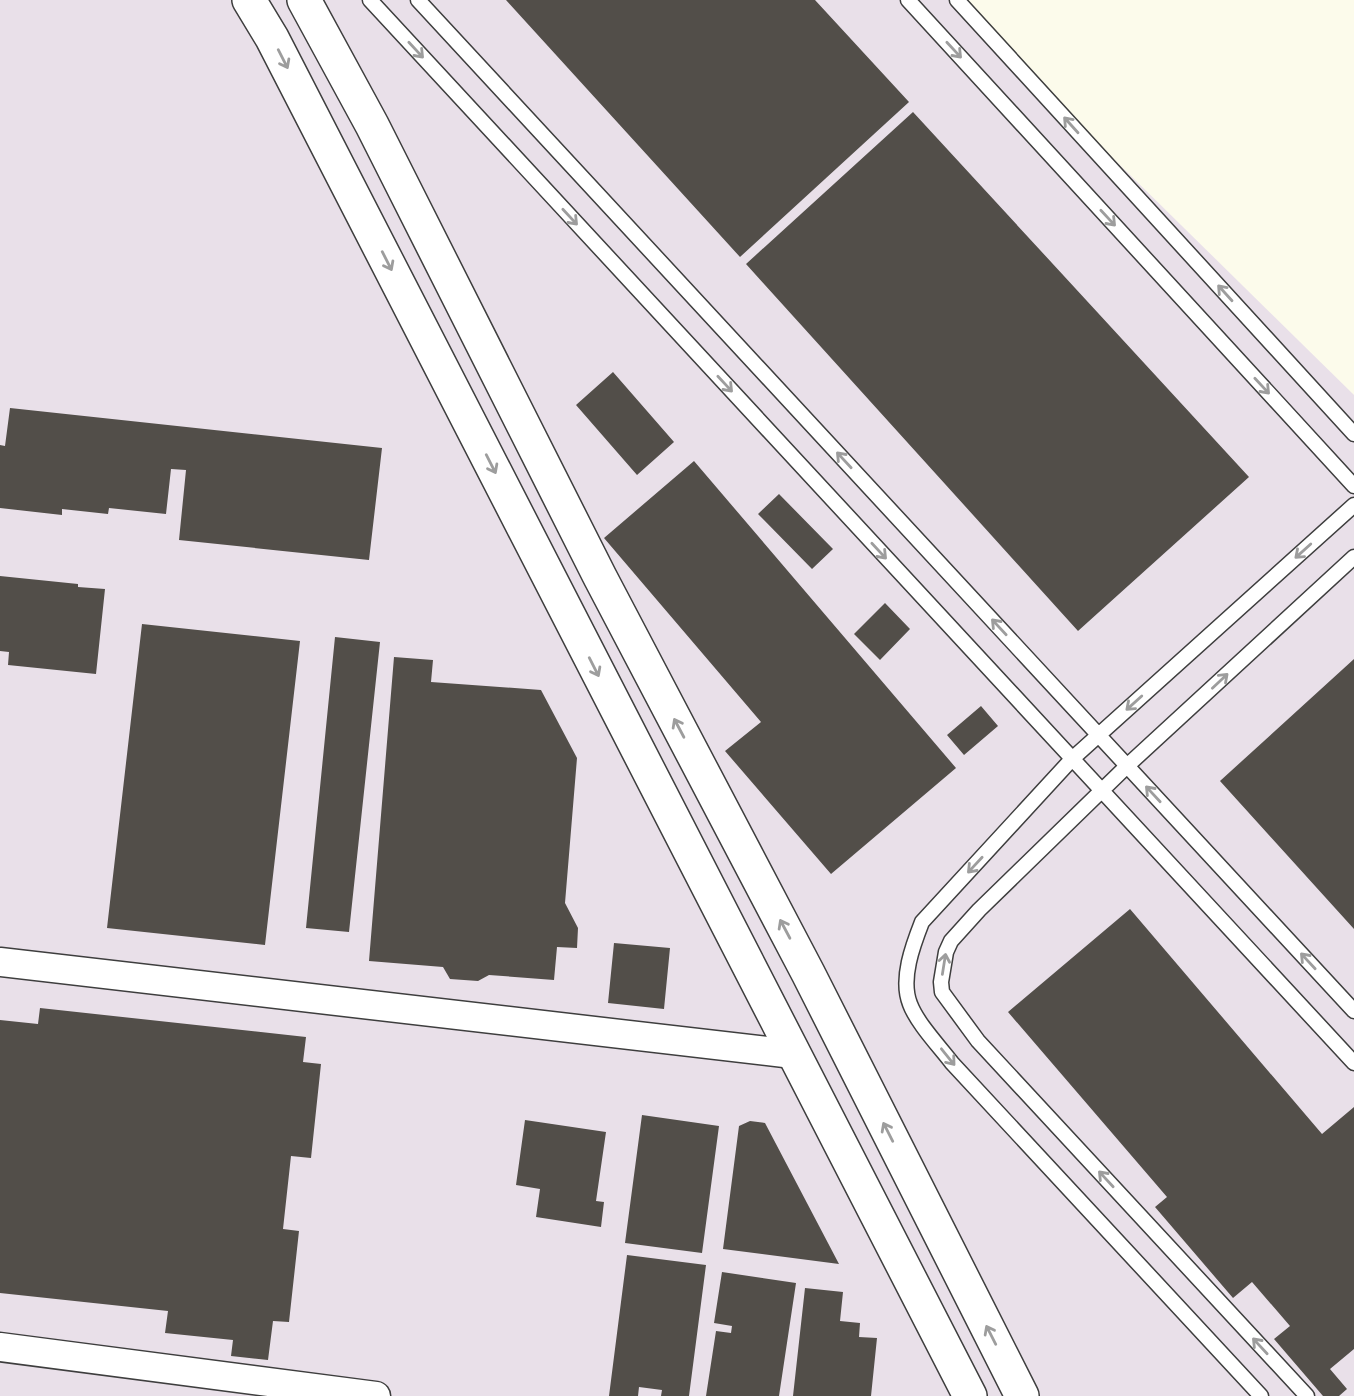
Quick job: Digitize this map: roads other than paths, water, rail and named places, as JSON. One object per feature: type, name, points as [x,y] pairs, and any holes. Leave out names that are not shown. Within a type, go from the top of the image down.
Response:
[{"type":"street","points":[[249,0],[272,38],[388,262],[970,1396]]},
{"type":"street","points":[[304,0],[378,137],[594,564],[808,974],[1022,1396]]},
{"type":"street","points":[[0,962],[793,1054]]},
{"type":"street","points":[[0,1347],[376,1396]]},
{"type":"lane","points":[[370,0],[1354,1063]]},
{"type":"lane","points":[[418,0],[1354,1011]]},
{"type":"lane","points":[[908,0],[1354,486]]},
{"type":"lane","points":[[957,0],[1354,434]]},
{"type":"lane","points":[[1261,1396],[952,1063],[909,1003],[907,981],[913,943],[922,922],[1072,759],[1354,505]]},
{"type":"lane","points":[[1307,1396],[978,1041],[942,992],[941,982],[946,952],[951,941],[979,910],[1102,790],[1354,557]]}]
